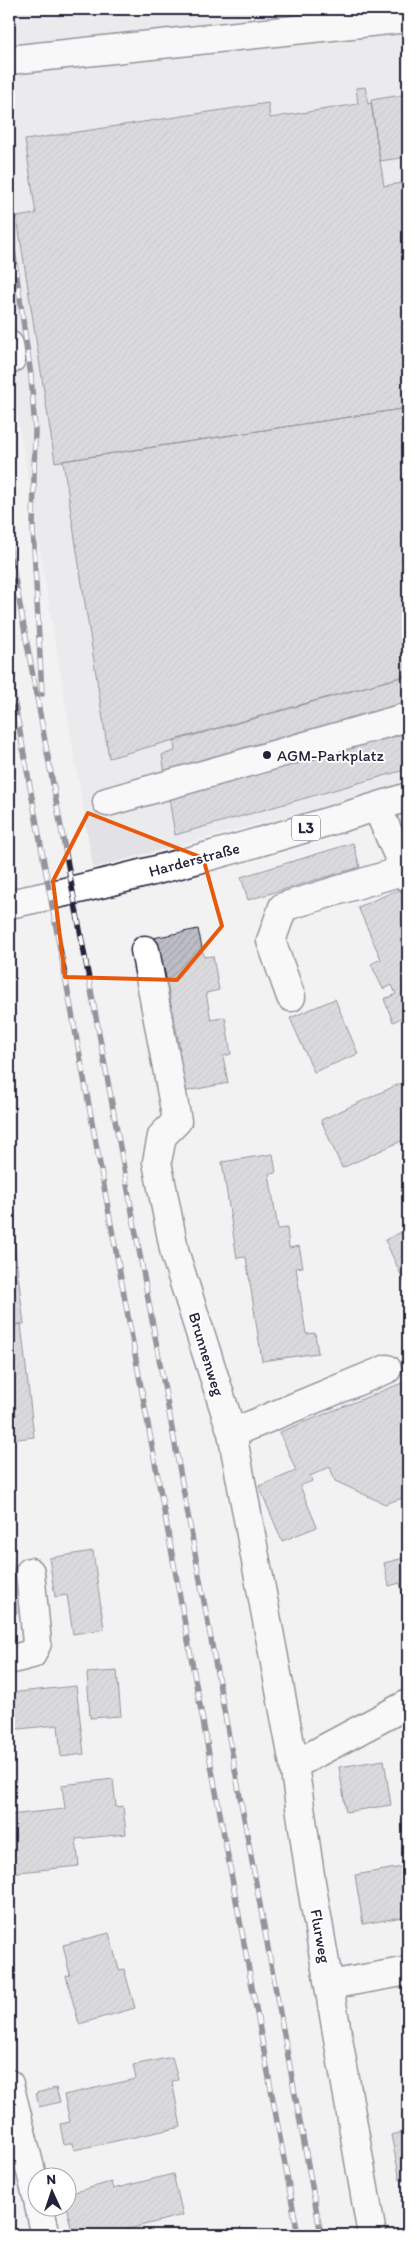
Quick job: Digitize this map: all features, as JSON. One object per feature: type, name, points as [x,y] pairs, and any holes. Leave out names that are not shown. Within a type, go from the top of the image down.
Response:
[{"type":"street","points":[[9,60],[408,18]]},
{"type":"street","points":[[108,802],[408,717]]},
{"type":"street","name":"Harderstraße","points":[[9,904],[63,893],[203,857],[377,807],[406,803]]},
{"type":"street","points":[[291,997],[271,941],[284,908],[406,874],[377,807]]},
{"type":"street","name":"Brunnenweg","points":[[145,950],[176,1121],[162,1136],[157,1162],[175,1254],[232,1434],[294,1765]]},
{"type":"street","points":[[232,1434],[387,1369]]},
{"type":"street","points":[[9,1660],[32,1654],[36,1649],[30,1572]]},
{"type":"street","points":[[294,1765],[408,1704]]},
{"type":"street","name":"Flurweg","points":[[294,1765],[372,2235]]},
{"type":"street","points":[[329,1985],[408,1971]]},
{"type":"street","points":[[9,2084],[30,2166]]},
{"type":"street","points":[[41,2216],[46,2235]]},
{"type":"highlighted area","points":[[88,813],[203,858],[222,926],[177,980],[65,977],[53,881]]},
{"type":"shaded area","points":[[9,9],[408,9],[408,784],[93,868],[9,365]]},
{"type":"building","points":[[365,87],[368,104],[371,103],[384,186],[408,182],[408,408],[55,462],[17,217],[36,214],[25,140],[268,103],[270,118],[358,104],[356,88]]},
{"type":"building","points":[[408,94],[408,157],[380,161],[371,100]]},
{"type":"building","points":[[408,408],[408,675],[109,758],[63,461]]},
{"type":"building","name":"AGM-Parkplatz","points":[[408,675],[408,769],[175,835],[162,755],[175,751],[174,741]]},
{"type":"building","points":[[353,843],[360,867],[248,900],[241,877]]},
{"type":"building","points":[[402,888],[408,903],[408,1022],[405,1016],[393,1022],[384,999],[396,994],[392,985],[383,989],[371,964],[381,959],[358,907]]},
{"type":"building","points":[[198,929],[204,957],[213,956],[219,990],[206,993],[211,1020],[225,1017],[231,1054],[223,1056],[228,1083],[182,1092],[174,1050],[180,1049],[164,968],[159,969],[153,938]]},
{"type":"building","points":[[335,999],[358,1054],[314,1072],[290,1018]]},
{"type":"building","points":[[408,1080],[408,1138],[342,1168],[321,1120]]},
{"type":"building","points":[[273,1154],[276,1173],[269,1174],[278,1229],[287,1228],[289,1248],[299,1246],[303,1267],[296,1268],[306,1334],[315,1333],[318,1353],[262,1361],[246,1257],[237,1258],[222,1162]]},
{"type":"building","points":[[408,1188],[408,1209],[401,1191]]},
{"type":"building","points":[[408,1229],[408,1290],[385,1240]]},
{"type":"building","points":[[9,1241],[14,1241],[24,1324],[9,1325]]},
{"type":"building","points":[[21,1324],[34,1437],[9,1440],[9,1325]]},
{"type":"building","points":[[402,1383],[408,1397],[408,1496],[385,1504],[335,1481],[330,1467],[310,1476],[312,1481],[300,1486],[317,1527],[282,1541],[259,1486],[296,1471],[280,1432]]},
{"type":"building","points":[[9,1520],[17,1613],[9,1614]]},
{"type":"building","points":[[93,1551],[104,1629],[73,1634],[67,1595],[55,1597],[49,1558]]},
{"type":"building","points":[[408,1557],[408,1620],[400,1583],[389,1586],[384,1563]]},
{"type":"building","points":[[117,1671],[121,1716],[90,1718],[87,1673]]},
{"type":"building","points":[[76,1686],[84,1754],[61,1757],[58,1725],[9,1730],[9,1693]]},
{"type":"building","points":[[384,1760],[391,1805],[346,1812],[339,1767]]},
{"type":"building","points":[[113,1779],[116,1807],[123,1806],[126,1834],[76,1839],[79,1866],[9,1873],[9,1815],[65,1809],[62,1785]]},
{"type":"building","points":[[408,1819],[408,1831],[403,1832],[401,1820]]},
{"type":"building","points":[[402,1867],[403,1872],[408,1871],[408,1886],[406,1886],[408,1916],[363,1924],[355,1875]]},
{"type":"building","points":[[109,1933],[119,1970],[124,1969],[135,2008],[79,2024],[66,1976],[70,1975],[63,1945]]},
{"type":"building","points":[[408,1997],[408,2032],[402,1999]]},
{"type":"building","points":[[172,2057],[178,2080],[172,2081],[181,2127],[74,2150],[73,2143],[64,2145],[60,2124],[70,2122],[64,2095],[136,2079],[133,2065]]},
{"type":"building","points":[[56,2088],[60,2102],[39,2107],[36,2093]]},
{"type":"building","points":[[408,2092],[408,2104],[404,2105],[402,2093]]},
{"type":"building","points":[[408,2131],[408,2178],[400,2180],[391,2135]]},
{"type":"building","points":[[173,2174],[183,2215],[105,2235],[73,2235],[68,2216],[78,2216],[78,2191],[111,2182],[113,2189]]},
{"type":"building","points":[[9,2227],[17,2235],[9,2235]]},
{"type":"railway","points":[[9,221],[31,376],[35,430],[33,528],[42,694]]},
{"type":"railway","points":[[9,546],[321,2235]]},
{"type":"railway","points":[[9,673],[298,2235]]},
{"type":"place","name":"AGM-Parkplatz","points":[[267,755]]}]
